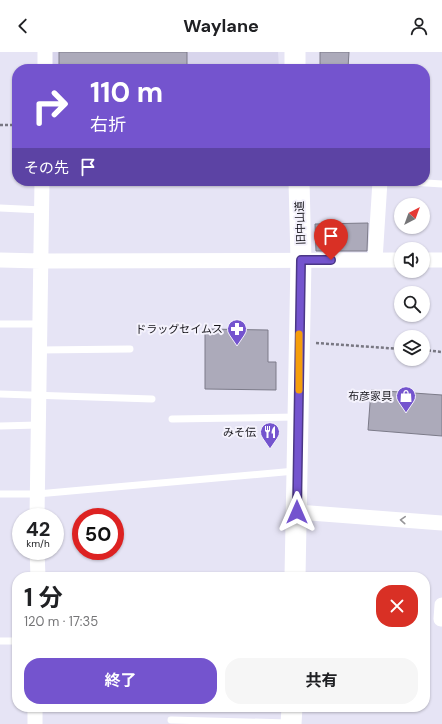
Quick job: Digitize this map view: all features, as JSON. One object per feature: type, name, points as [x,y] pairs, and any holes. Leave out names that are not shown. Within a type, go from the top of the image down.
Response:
[{"type":"main road","points":[[295,52],[295,64]]},
{"type":"main road","name":"旧中山道","points":[[295,572],[301,260],[298,186]]},
{"type":"street","points":[[45,52],[45,64]]},
{"type":"street","points":[[37,508],[42,186]]},
{"type":"street","points":[[375,260],[380,186]]},
{"type":"street","points":[[0,260],[394,260]]},
{"type":"street","points":[[430,260],[442,260]]},
{"type":"street","points":[[297,512],[442,523]]},
{"type":"street","points":[[37,560],[38,572]]},
{"type":"street","points":[[34,724],[35,712]]},
{"type":"lane","points":[[430,183],[442,184]]},
{"type":"lane","points":[[0,208],[42,210]]},
{"type":"lane","points":[[0,324],[40,324]]},
{"type":"lane","points":[[39,350],[130,349]]},
{"type":"lane","points":[[0,394],[152,399]]},
{"type":"lane","points":[[172,419],[298,417]]},
{"type":"lane","points":[[0,426],[38,425]]},
{"type":"lane","points":[[0,494],[37,494],[297,471]]},
{"type":"lane","points":[[0,641],[12,641]]},
{"type":"lane","points":[[171,720],[291,718]]},
{"type":"path","points":[[0,125],[12,125]]},
{"type":"path","points":[[299,342],[394,349]]},
{"type":"path","points":[[430,351],[442,352]]},
{"type":"shaded area","points":[[52,52],[278,52],[279,64],[52,64]]},
{"type":"building","points":[[59,52],[187,52],[187,64],[59,64]]},
{"type":"building","points":[[320,52],[349,52],[348,64],[320,64]]},
{"type":"building","points":[[368,223],[367,251],[316,251],[315,224]]},
{"type":"building","name":"ドラッグセイムス","points":[[205,329],[268,330],[268,362],[276,362],[276,390],[205,389]]},
{"type":"building","name":"布彦家具","points":[[371,390],[442,395],[442,436],[368,430]]},
{"type":"slow traffic","points":[[299,334],[299,390]]},
{"type":"place","name":"ドラッグセイムス","points":[[237,346]]},
{"type":"place","name":"布彦家具","points":[[406,413]]},
{"type":"place","name":"みそ伝","points":[[270,449]]},
{"type":"route","points":[[297,512],[301,260],[331,260]]}]
